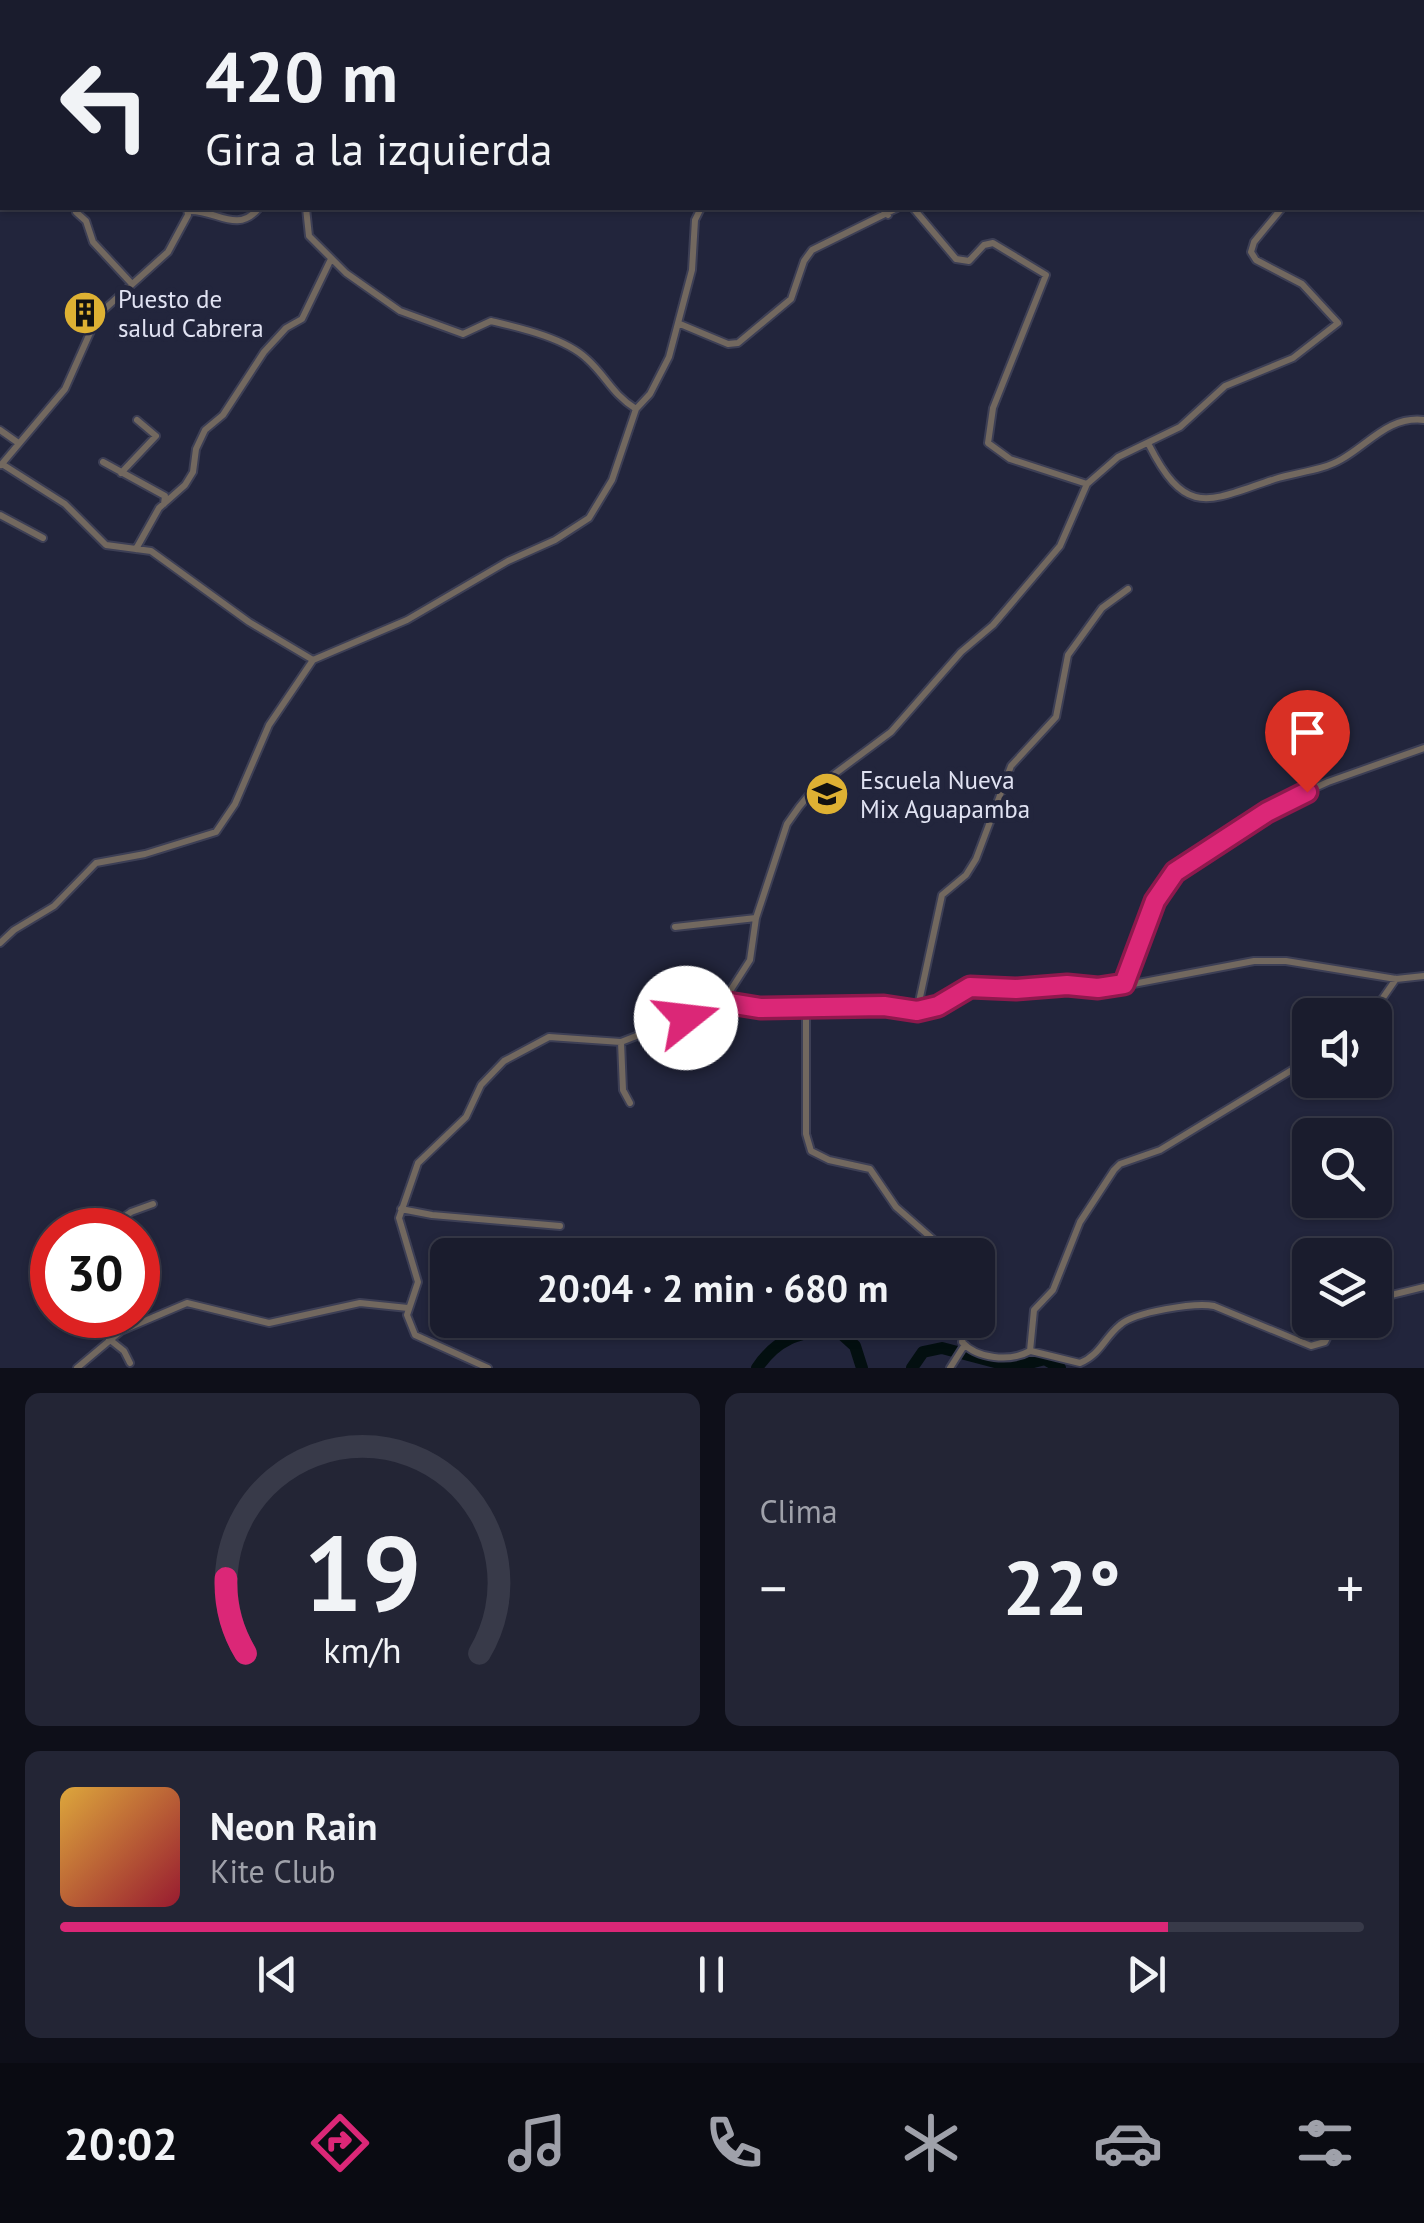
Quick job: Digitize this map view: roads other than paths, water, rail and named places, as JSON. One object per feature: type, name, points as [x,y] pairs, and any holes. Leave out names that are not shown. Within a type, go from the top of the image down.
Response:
[{"type":"street","points":[[188,210],[168,252],[98,315],[66,389],[1,465],[65,504],[106,545],[151,551],[249,622],[313,660]]},
{"type":"street","points":[[191,210],[231,222],[253,216],[258,210]]},
{"type":"street","points":[[306,210],[309,236],[388,305],[468,334],[492,321],[577,351],[596,368],[615,396],[636,408]]},
{"type":"street","points":[[0,943],[54,906],[96,863],[145,854],[216,832],[235,804],[269,725],[313,660],[406,620],[589,518],[612,480],[636,408],[661,377],[680,324],[692,270],[695,220],[701,210]]},
{"type":"street","points":[[883,210],[888,214]]},
{"type":"street","points":[[680,324],[728,344],[738,343],[792,300],[804,261],[812,250],[895,210]]},
{"type":"street","points":[[915,210],[956,258],[969,261],[984,245],[993,244],[1046,275],[993,408],[988,443],[1010,459],[1063,473],[1087,484]]},
{"type":"street","points":[[723,1002],[750,960],[756,918],[787,824],[813,790],[890,732],[961,652],[993,625],[1060,546],[1087,484],[1118,457],[1180,427],[1226,386],[1294,358],[1338,322],[1302,284],[1256,260],[1251,252],[1254,242],[1280,210]]},
{"type":"street","points":[[76,212],[86,221],[93,242],[132,284]]},
{"type":"street","points":[[136,549],[164,504],[193,472],[196,449],[205,430],[223,415],[264,352],[286,328],[302,319],[331,259]]},
{"type":"street","points":[[122,472],[156,436],[136,420]]},
{"type":"street","points":[[1149,445],[1176,488],[1203,498],[1221,499],[1280,477],[1328,466],[1398,422],[1424,420]]},
{"type":"street","points":[[0,430],[17,442]]},
{"type":"street","points":[[102,462],[165,496],[164,504]]},
{"type":"street","points":[[0,514],[42,538]]},
{"type":"street","points":[[917,1011],[942,895],[966,876],[976,859],[1011,766],[1056,717],[1068,654],[1102,608],[1128,589]]},
{"type":"street","points":[[1124,984],[1155,901],[1175,872],[1286,801],[1424,748]]},
{"type":"street","points":[[676,927],[756,918]]},
{"type":"street","points":[[488,1368],[415,1335],[409,1324],[408,1308],[418,1282],[399,1227],[401,1208],[418,1164],[466,1116],[481,1085],[504,1061],[549,1037],[620,1042],[723,1002],[760,1008],[884,1006],[917,1011],[938,1006],[970,987],[1016,989],[1057,984],[1098,988],[1254,961],[1286,961],[1396,979],[1424,976]]},
{"type":"street","points":[[1383,998],[1396,979]]},
{"type":"street","points":[[806,1006],[806,1134],[811,1151],[816,1156],[870,1169],[896,1206],[932,1238]]},
{"type":"street","points":[[620,1042],[623,1090],[630,1103]]},
{"type":"street","points":[[1030,1351],[1034,1310],[1053,1290],[1080,1222],[1114,1170],[1120,1164],[1160,1150],[1292,1071]]},
{"type":"street","points":[[142,1208],[154,1204]]},
{"type":"street","points":[[401,1208],[432,1215],[560,1226]]},
{"type":"street","points":[[1392,1294],[1424,1287]]},
{"type":"street","points":[[160,1315],[187,1303],[269,1323],[360,1303],[408,1308]]},
{"type":"street","points":[[963,1348],[1005,1358],[1030,1351],[1080,1363],[1100,1351],[1125,1320],[1199,1303],[1311,1346],[1327,1338]]},
{"type":"street","points":[[77,1368],[111,1338]]},
{"type":"street","points":[[950,1368],[963,1348],[964,1338]]},
{"type":"street","points":[[108,1340],[130,1362]]},
{"type":"waterway","points":[[757,1368],[790,1338],[834,1327],[855,1346],[862,1368]]},
{"type":"waterway","points":[[912,1368],[923,1352],[942,1348],[1014,1367],[1045,1359],[1060,1368]]},
{"type":"place","name":"Puesto de salud Cabrera","points":[[85,313]]},
{"type":"place","name":"Escuela Nueva Mix Aguapamba","points":[[827,794]]}]
